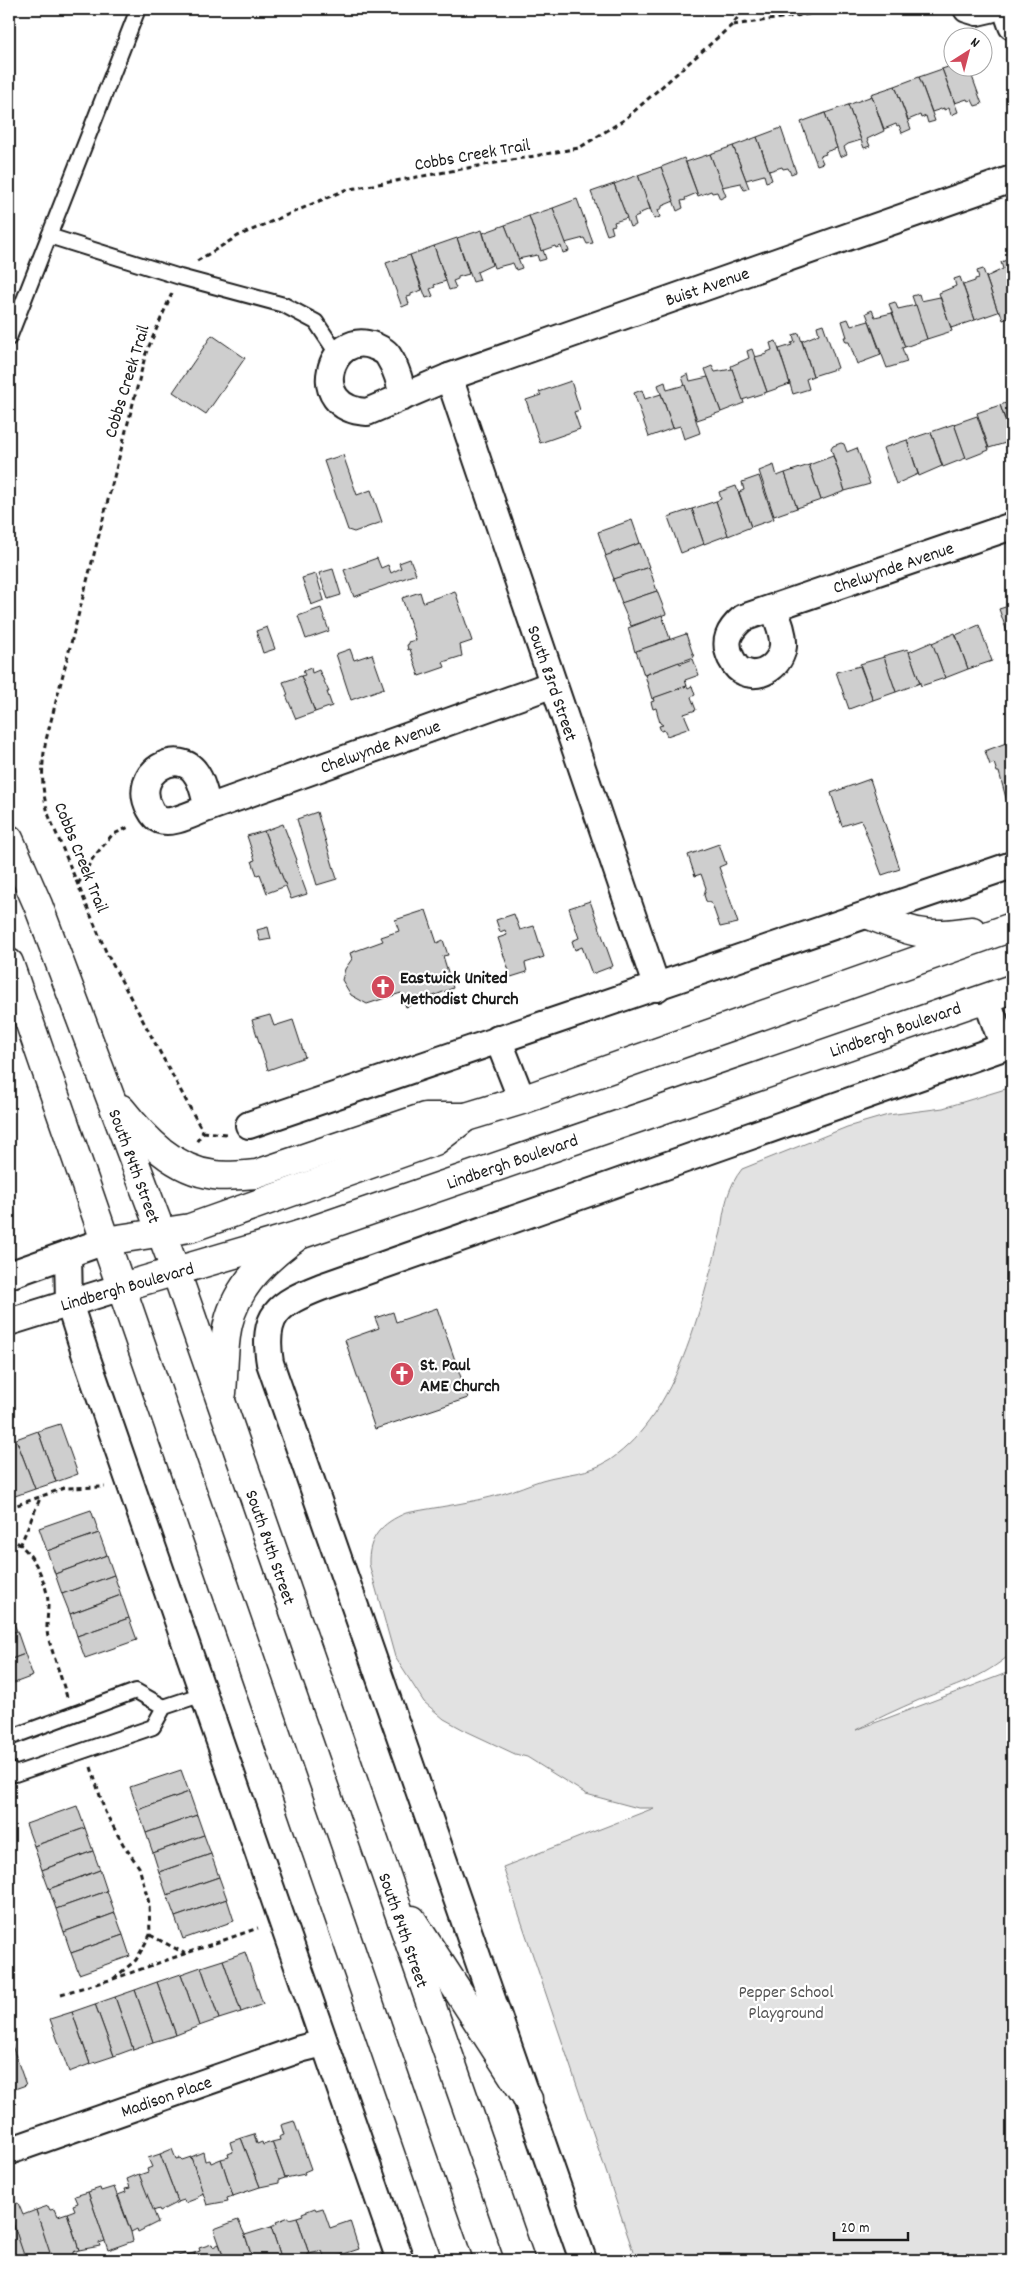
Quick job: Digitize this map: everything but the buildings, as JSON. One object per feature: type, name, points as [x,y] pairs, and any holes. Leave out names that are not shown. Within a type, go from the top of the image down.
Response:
[{"type":"main road","name":"South 84th Street","points":[[9,839],[38,905],[176,1272],[520,2260]]},
{"type":"main road","points":[[869,915],[909,930],[940,934],[1012,927]]},
{"type":"main road","points":[[109,1093],[134,1125],[155,1147],[184,1166],[214,1175],[257,1174],[425,1116],[466,1117],[522,1100],[1012,927]]},
{"type":"main road","points":[[9,963],[458,2260]]},
{"type":"main road","name":"Lindbergh Boulevard","points":[[122,1287],[298,1235],[1012,989]]},
{"type":"main road","points":[[105,1241],[190,1228],[435,1141],[466,1117]]},
{"type":"main road","points":[[221,1404],[226,1338],[232,1310],[248,1280],[278,1250],[298,1235]]},
{"type":"main road","points":[[387,1881],[528,2099]]},
{"type":"street","points":[[967,9],[977,12],[990,9]]},
{"type":"street","points":[[1006,9],[1012,26]]},
{"type":"street","name":"Buist Avenue","points":[[338,355],[330,368],[329,383],[335,398],[343,406],[354,411],[367,412],[449,377],[1012,179]]},
{"type":"street","points":[[338,355],[353,345],[365,344],[382,350],[388,355],[396,368],[403,397]]},
{"type":"street","name":"South 83rd Street","points":[[449,377],[657,988]]},
{"type":"street","name":"Chelwynde Avenue","points":[[773,608],[1012,526]]},
{"type":"street","name":"Chelwynde Avenue","points":[[153,815],[161,821],[174,820],[553,684]]},
{"type":"street","points":[[153,815],[146,802],[144,790],[155,770],[168,763],[182,762],[191,767],[198,775],[208,808]]},
{"type":"street","points":[[249,1125],[498,1039],[657,988],[1012,865]]},
{"type":"street","points":[[583,2260],[270,1363],[266,1341],[269,1324],[278,1311],[292,1298],[321,1287],[1008,1046],[986,998]]},
{"type":"street","points":[[498,1039],[522,1100]]},
{"type":"street","points":[[9,1275],[105,1241]]},
{"type":"street","points":[[68,1254],[69,1302],[400,2260]]},
{"type":"street","name":"Lindbergh Boulevard","points":[[9,1322],[122,1287]]},
{"type":"street","name":"Madison Place","points":[[9,2151],[300,2049],[324,2043]]},
{"type":"lane","points":[[9,338],[138,9]]},
{"type":"lane","points":[[49,236],[180,278],[284,305],[316,322],[338,355]]},
{"type":"lane","points":[[9,1738],[136,1691],[164,1707]]},
{"type":"lane","points":[[9,1769],[15,1774],[153,1727],[164,1707],[203,1694]]},
{"type":"path","name":"Cobbs Creek Trail","points":[[194,1146],[203,1132],[106,954],[44,801],[42,759],[124,431],[146,353],[180,278],[207,253],[238,236],[345,190],[579,148],[624,120],[732,25],[744,9]]},
{"type":"path","points":[[732,25],[844,9]]},
{"type":"path","points":[[78,885],[93,858],[112,835],[153,815]]},
{"type":"path","points":[[9,1508],[64,1488],[108,1487]]},
{"type":"path","points":[[20,1546],[42,1496]]},
{"type":"path","points":[[9,1538],[32,1558],[47,1595],[48,1635],[63,1683]]},
{"type":"path","points":[[95,1782],[105,1812],[123,1844],[139,1867],[149,1903],[150,1935],[136,1960],[113,1980]]},
{"type":"path","points":[[61,1994],[113,1980],[261,1927]]},
{"type":"path","points":[[150,1935],[185,1954]]},
{"type":"green space","name":"Pepper School Playground","points":[[1012,1087],[1012,1653],[978,1676],[903,1707],[856,1730],[1012,1671],[1012,2260],[636,2260],[503,1867],[654,1808],[638,1808],[586,1794],[527,1757],[515,1754],[444,1719],[424,1702],[395,1657],[369,1564],[371,1546],[383,1526],[406,1513],[490,1497],[542,1480],[594,1468],[610,1460],[634,1440],[654,1415],[670,1387],[684,1356],[695,1325],[721,1232],[727,1199],[733,1183],[742,1169],[847,1127],[888,1115],[943,1108]]},
{"type":"place","name":"Eastwick United Methodist Church","points":[[383,987]]},
{"type":"place","name":"St. Paul AME Church","points":[[402,1374]]}]
